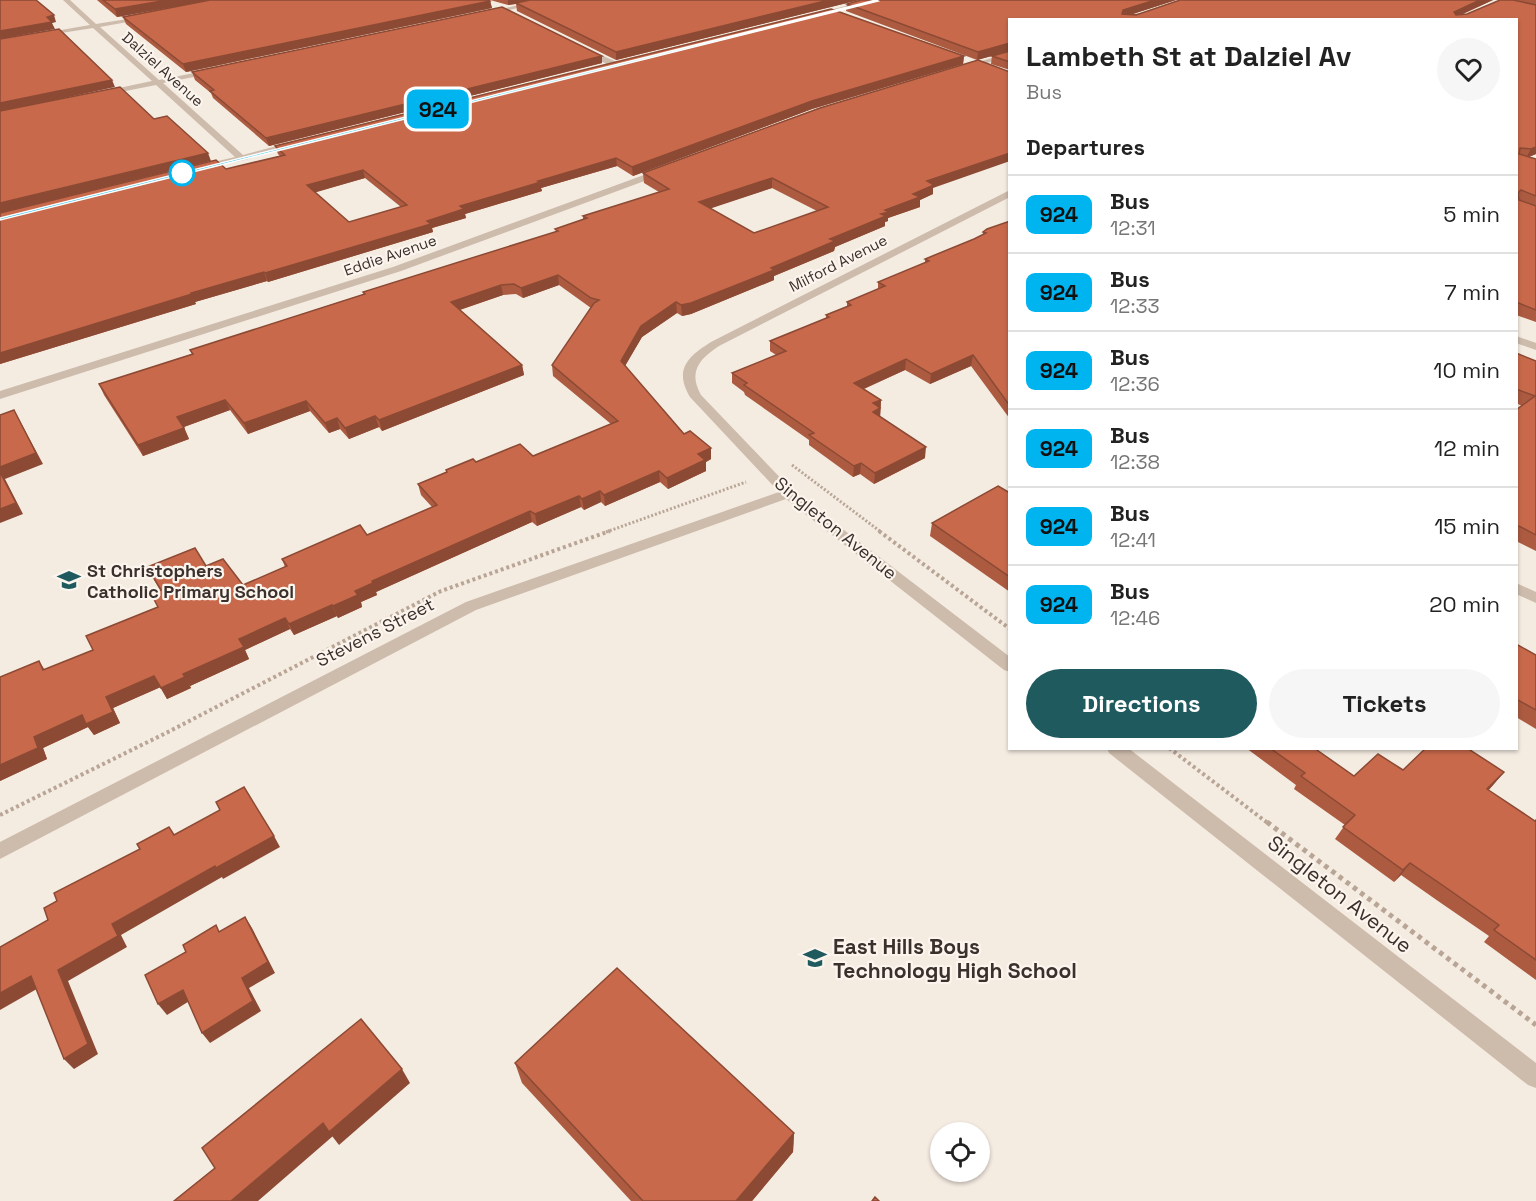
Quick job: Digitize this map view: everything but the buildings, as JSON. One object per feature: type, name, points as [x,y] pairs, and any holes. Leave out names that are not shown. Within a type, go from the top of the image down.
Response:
[{"type":"street","name":"Dalziel Avenue","points":[[66,0],[242,158]]},
{"type":"street","points":[[474,16],[549,0]]},
{"type":"street","points":[[809,17],[876,0]]},
{"type":"street","points":[[490,3],[514,14]]},
{"type":"street","points":[[832,11],[843,15]]},
{"type":"street","points":[[32,38],[154,15]]},
{"type":"street","points":[[575,45],[616,65]]},
{"type":"street","points":[[952,72],[1008,55]]},
{"type":"street","points":[[964,60],[992,70]]},
{"type":"street","points":[[604,68],[627,62]]},
{"type":"street","points":[[91,97],[215,70]]},
{"type":"street","points":[[196,169],[310,141]]},
{"type":"street","name":"Eddie Avenue","points":[[0,395],[397,269],[675,166]]},
{"type":"street","name":"Milford Avenue","points":[[688,369],[695,358],[715,344],[1008,194]]},
{"type":"street","points":[[1518,340],[1536,347]]},
{"type":"street","name":"Singleton Avenue","points":[[688,369],[689,385],[696,397],[788,494],[1008,664]]},
{"type":"street","name":"Stevens Street","points":[[0,851],[471,606],[788,494]]},
{"type":"street","points":[[1518,589],[1536,598]]},
{"type":"street","name":"Singleton Avenue","points":[[1118,750],[1536,1077]]},
{"type":"path","points":[[791,464],[1008,627]]},
{"type":"path","points":[[0,815],[116,759],[441,591],[747,483],[740,475]]},
{"type":"path","points":[[1172,750],[1536,1024]]},
{"type":"bus line","name":"924","points":[[0,218],[876,0]]},
{"type":"place","name":"St Christophers Catholic Primary School","points":[[69,580]]},
{"type":"place","name":"East Hills Boys Technology High School","points":[[815,958]]}]
